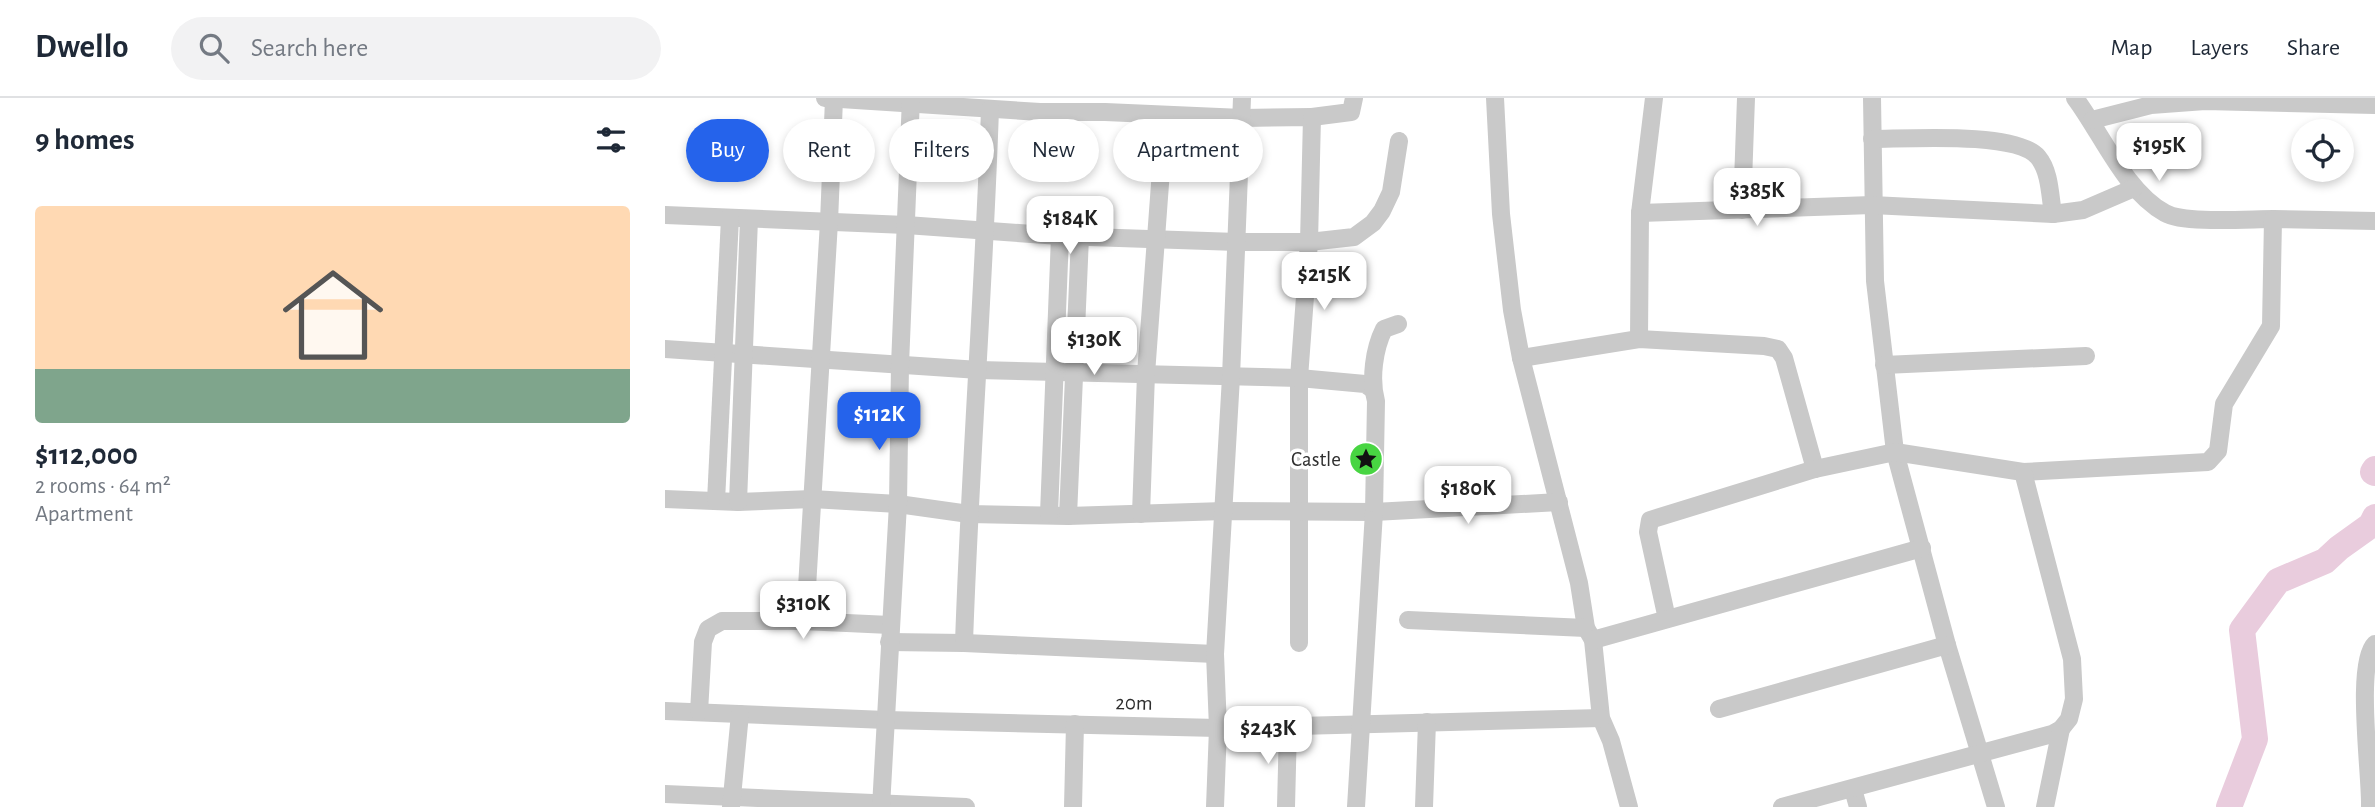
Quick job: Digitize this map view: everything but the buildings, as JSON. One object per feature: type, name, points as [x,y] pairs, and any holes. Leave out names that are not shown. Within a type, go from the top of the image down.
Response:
[{"type":"street","points":[[825,98],[911,101],[990,109],[1040,105],[1106,105],[1165,116],[1242,118],[1312,117],[1350,112],[1354,98]]},
{"type":"street","points":[[1215,807],[1218,728],[1215,654],[1231,377],[1242,98]]},
{"type":"street","points":[[1495,98],[1501,214],[1512,310],[1521,358],[1579,583],[1590,634],[1601,718],[1611,741],[1629,807]]},
{"type":"street","points":[[1639,339],[1640,214],[1654,98]]},
{"type":"street","points":[[1742,210],[1746,98]]},
{"type":"street","points":[[1872,98],[1875,281],[1895,452],[1947,645],[1996,807]]},
{"type":"street","points":[[2075,98],[2092,120],[2134,188],[2166,214],[2186,218],[2375,221]]},
{"type":"street","points":[[803,621],[829,222],[834,99]]},
{"type":"street","points":[[881,805],[898,504],[900,365],[911,101]]},
{"type":"street","points":[[2092,120],[2151,104],[2205,101],[2375,105]]},
{"type":"street","points":[[964,643],[990,109]]},
{"type":"street","points":[[1141,514],[1154,239],[1165,116]]},
{"type":"street","points":[[1300,643],[1299,379],[1309,242],[1312,117]]},
{"type":"street","points":[[1872,139],[1982,139],[2014,144],[2032,151],[2040,158],[2046,171],[2053,214]]},
{"type":"street","points":[[665,215],[906,225],[1080,237],[1309,242],[1354,237],[1373,223],[1383,211],[1391,192],[1399,141]]},
{"type":"street","points":[[1640,214],[1873,205],[2053,214],[2083,210],[2134,188]]},
{"type":"street","points":[[716,501],[730,218]]},
{"type":"street","points":[[738,502],[749,219]]},
{"type":"street","points":[[1667,619],[1648,532],[1650,520],[1815,469],[1895,452],[2023,472],[2209,462],[2218,451],[2224,404],[2271,326],[2273,219]]},
{"type":"street","points":[[1049,514],[1060,236]]},
{"type":"street","points":[[1068,516],[1080,237]]},
{"type":"street","points":[[1356,807],[1374,512],[1373,390],[1377,341],[1384,329],[1398,324]]},
{"type":"street","points":[[1521,358],[1639,339],[1778,349],[1784,358],[1815,469]]},
{"type":"street","points":[[665,349],[979,370],[1299,379],[1365,384],[1373,390]]},
{"type":"street","points":[[1884,366],[2086,356]]},
{"type":"street","points":[[1782,807],[2052,734],[2061,729],[2069,719],[2074,699],[2072,659],[2023,472]]},
{"type":"street","points":[[665,499],[738,502],[812,499],[898,504],[969,514],[1068,516],[1224,511],[1374,512],[1559,502]]},
{"type":"street","points":[[1408,620],[1590,634],[1667,619],[1922,548]]},
{"type":"street","points":[[699,712],[703,642],[708,629],[722,621],[803,621],[964,643],[1215,654]]},
{"type":"street","points":[[2372,805],[2365,674],[2371,648],[2375,644]]},
{"type":"street","points":[[1719,709],[1947,645]]},
{"type":"street","name":"20m","points":[[665,711],[885,720],[1218,728],[1601,718]]},
{"type":"street","points":[[731,802],[740,714]]},
{"type":"street","points":[[1424,807],[1427,722]]},
{"type":"street","points":[[1073,807],[1075,724]]},
{"type":"street","points":[[1286,807],[1288,727]]},
{"type":"street","points":[[2045,807],[2061,729]]},
{"type":"street","points":[[1853,789],[1858,807]]},
{"type":"street","points":[[665,794],[731,802],[954,807]]},
{"type":"waterway","points":[[2375,469],[2375,473]]},
{"type":"waterway","points":[[2229,807],[2255,739],[2242,630],[2278,581],[2325,561],[2371,525],[2375,517]]},
{"type":"place","name":"Castle","points":[[1366,459]]}]
